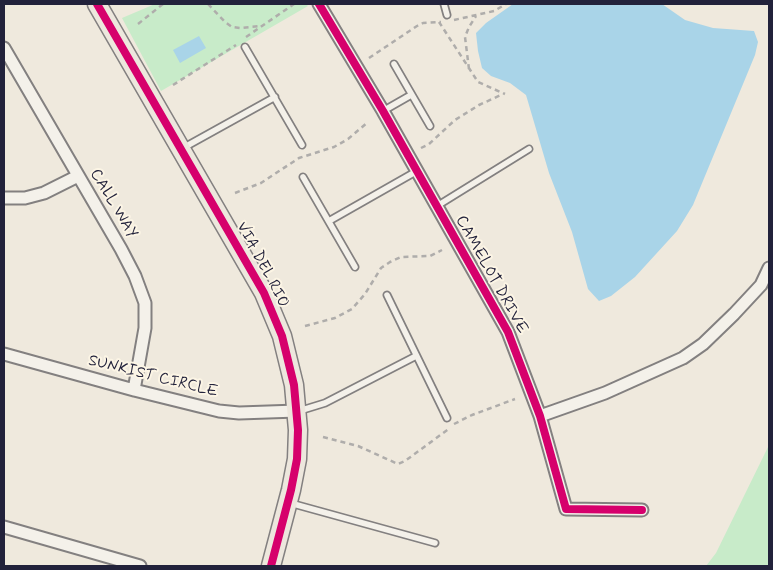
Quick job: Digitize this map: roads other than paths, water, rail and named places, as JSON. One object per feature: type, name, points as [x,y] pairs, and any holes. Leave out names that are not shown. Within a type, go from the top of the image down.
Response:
[{"type":"main road","name":"VIA DEL RIO","points":[[98,4],[264,293],[282,336],[294,385],[297,412],[297,459],[271,566]]},
{"type":"street","name":"CAMELOT DRIVE","points":[[320,4],[508,332],[540,416],[566,509],[642,510]]},
{"type":"street","name":"CALL WAY","points":[[4,48],[136,276],[145,303],[145,328],[134,390]]},
{"type":"street","points":[[4,198],[25,198],[44,193],[78,176]]},
{"type":"street","points":[[540,416],[605,393],[683,358],[703,344],[734,314],[761,285],[769,268]]},
{"type":"street","name":"SUNKIST CIRCLE","points":[[4,354],[219,411],[239,413],[297,412]]},
{"type":"street","points":[[4,527],[140,566]]},
{"type":"lane","points":[[444,4],[447,15]]},
{"type":"lane","points":[[245,47],[302,145]]},
{"type":"lane","points":[[394,64],[430,126]]},
{"type":"lane","points":[[383,111],[411,95]]},
{"type":"lane","points":[[181,149],[275,97]]},
{"type":"lane","points":[[437,206],[529,149]]},
{"type":"lane","points":[[330,221],[417,171]]},
{"type":"lane","points":[[303,177],[355,267]]},
{"type":"lane","points":[[387,295],[447,418]]},
{"type":"lane","points":[[297,412],[325,403],[416,356]]},
{"type":"lane","points":[[288,502],[435,542]]},
{"type":"water","points":[[513,4],[662,4],[685,20],[713,28],[754,31],[758,42],[755,55],[693,205],[677,231],[635,277],[611,296],[599,301],[588,289],[572,232],[549,173],[526,95],[510,83],[491,76],[482,68],[476,33],[486,23]]},
{"type":"water","points":[[199,36],[206,48],[180,63],[173,50]]}]
